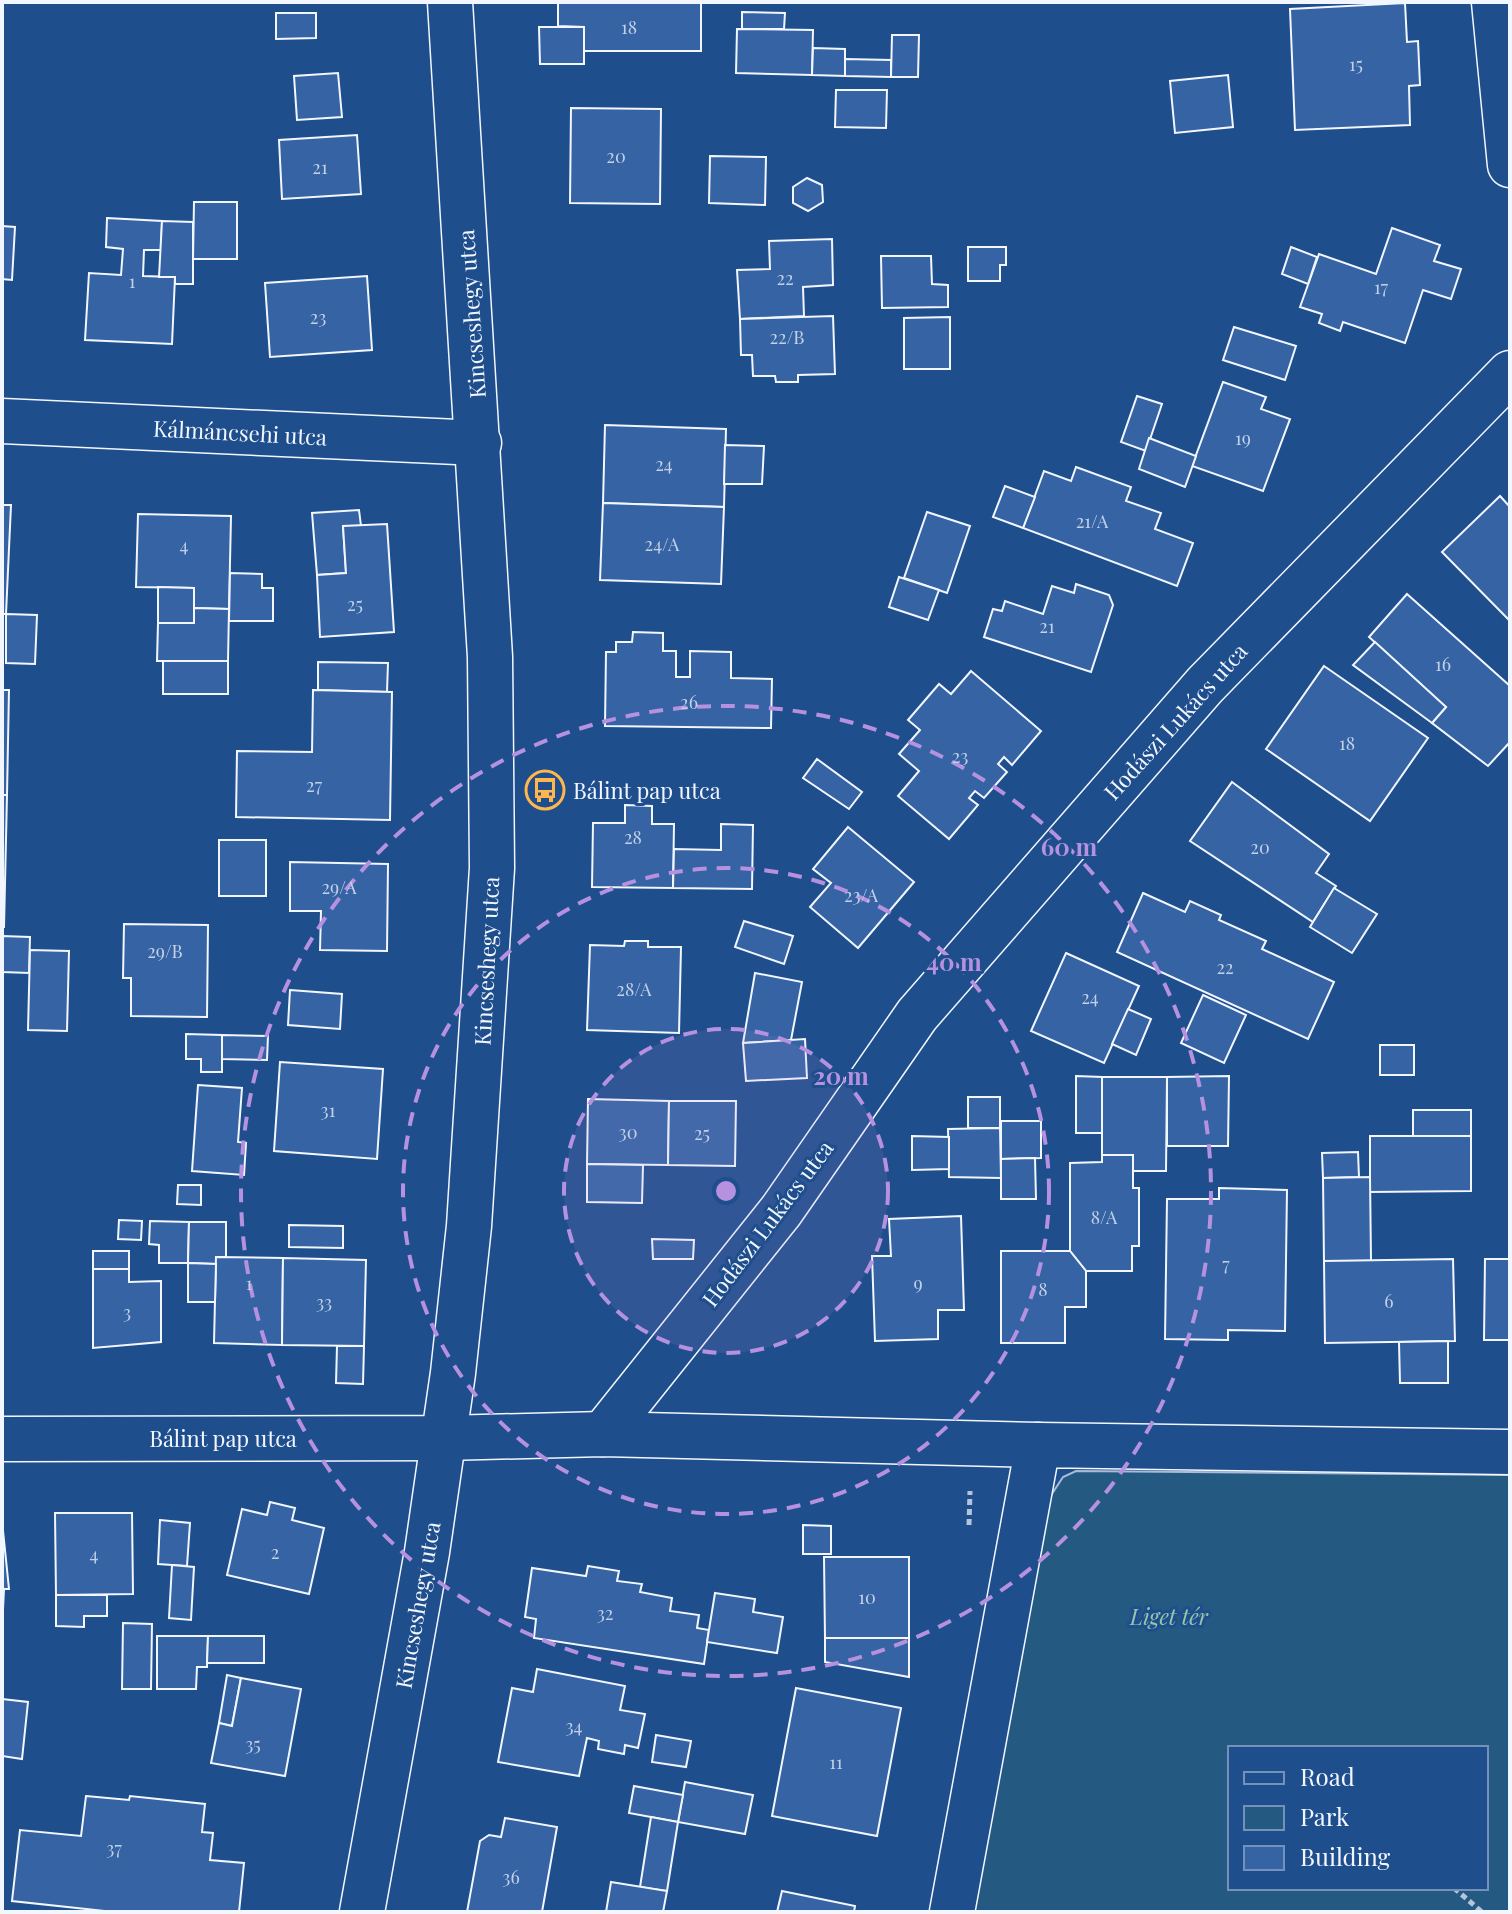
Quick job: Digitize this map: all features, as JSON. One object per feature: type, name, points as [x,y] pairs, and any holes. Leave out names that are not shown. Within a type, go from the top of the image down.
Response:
[{"type":"street","name":"Kincseshegy utca","points":[[362,1912],[445,1438],[469,1226],[492,868],[490,657],[450,2]]},
{"type":"street","points":[[1494,2],[1510,165]]},
{"type":"street","name":"Hodászi Lukács utca","points":[[603,1434],[781,1211],[917,1015],[1216,674],[1510,373]]},
{"type":"street","name":"Kálmáncsehi utca","points":[[2,421],[479,443]]},
{"type":"street","name":"Bálint pap utca","points":[[2,1439],[445,1438],[603,1434],[1038,1445]]},
{"type":"street","points":[[952,1912],[1038,1445],[1510,1452]]},
{"type":"path","points":[[1456,1890],[1482,1912]]},
{"type":"green space","name":"Liget tér","points":[[1076,1471],[1510,1475],[1510,1912],[969,1912],[1048,1500],[1063,1477]]},
{"type":"building","points":[[558,2],[701,2],[701,51],[584,51],[584,27],[558,26]]},
{"type":"building","points":[[1405,3],[1407,42],[1418,41],[1420,85],[1409,86],[1410,125],[1295,130],[1290,9]]},
{"type":"building","points":[[742,12],[785,13],[784,29],[742,29]]},
{"type":"building","points":[[276,13],[316,13],[316,38],[276,39]]},
{"type":"building","points":[[539,27],[584,27],[584,64],[540,64]]},
{"type":"building","points":[[737,29],[813,30],[812,75],[736,73]]},
{"type":"building","points":[[892,35],[919,35],[918,77],[891,77]]},
{"type":"building","points":[[813,48],[845,49],[845,76],[812,75]]},
{"type":"building","points":[[845,59],[891,60],[891,77],[845,76]]},
{"type":"building","points":[[338,73],[342,117],[297,120],[294,76]]},
{"type":"building","points":[[1228,75],[1233,127],[1175,133],[1170,81]]},
{"type":"building","points":[[836,90],[887,90],[886,128],[835,127]]},
{"type":"building","points":[[571,108],[661,109],[660,204],[570,203]]},
{"type":"building","points":[[357,135],[361,194],[282,199],[279,140]]},
{"type":"building","points":[[710,156],[766,157],[765,205],[709,203]]},
{"type":"building","points":[[807,178],[822,185],[823,202],[808,211],[793,203],[793,187]]},
{"type":"building","points":[[194,202],[237,202],[237,259],[193,259]]},
{"type":"building","points":[[107,218],[162,221],[161,250],[144,250],[143,276],[175,277],[172,344],[85,340],[89,273],[121,275],[123,249],[106,247]]},
{"type":"building","points":[[162,221],[193,222],[193,284],[175,284],[175,277],[159,277]]},
{"type":"building","points":[[2,226],[15,227],[12,280],[2,279]]},
{"type":"building","points":[[1392,228],[1440,245],[1434,261],[1461,269],[1451,299],[1423,290],[1405,343],[1343,322],[1340,331],[1319,323],[1322,314],[1300,307],[1319,254],[1376,274]]},
{"type":"building","points":[[832,239],[833,285],[803,287],[804,316],[740,319],[737,270],[770,269],[769,241]]},
{"type":"building","points":[[968,247],[1006,247],[1006,265],[1000,265],[1000,281],[968,281]]},
{"type":"building","points":[[1291,247],[1317,257],[1308,284],[1282,274]]},
{"type":"building","points":[[881,256],[931,256],[932,284],[948,285],[948,307],[882,308]]},
{"type":"building","points":[[367,276],[372,350],[270,357],[265,283]]},
{"type":"building","points":[[833,316],[835,374],[798,375],[798,382],[776,382],[775,376],[753,376],[752,355],[741,355],[740,319]]},
{"type":"building","points":[[950,317],[950,369],[904,369],[904,318]]},
{"type":"building","points":[[1234,327],[1296,346],[1285,380],[1223,360]]},
{"type":"building","points":[[1223,382],[1266,397],[1261,409],[1290,419],[1263,491],[1192,466]]},
{"type":"building","points":[[1137,396],[1162,404],[1146,451],[1121,442]]},
{"type":"building","points":[[605,425],[726,429],[724,507],[603,503]]},
{"type":"building","points":[[1149,438],[1196,456],[1185,487],[1139,469]]},
{"type":"building","points":[[725,445],[764,446],[762,484],[724,484]]},
{"type":"building","points":[[1076,467],[1131,487],[1126,501],[1161,513],[1155,529],[1193,543],[1177,586],[1023,528],[1044,471],[1071,481]]},
{"type":"building","points":[[1005,486],[1035,497],[1023,528],[993,517]]},
{"type":"building","points":[[1500,496],[1510,507],[1510,621],[1442,552]]},
{"type":"building","points":[[603,503],[724,507],[721,584],[600,580]]},
{"type":"building","points":[[2,505],[11,505],[6,614],[2,614]]},
{"type":"building","points":[[359,510],[361,526],[343,526],[346,573],[317,575],[312,513]]},
{"type":"building","points":[[927,512],[970,526],[947,593],[904,578]]},
{"type":"building","points":[[138,514],[231,516],[229,609],[194,608],[194,588],[136,587]]},
{"type":"building","points":[[387,524],[394,632],[320,637],[317,575],[346,573],[343,526]]},
{"type":"building","points":[[230,573],[262,574],[262,588],[273,588],[273,621],[229,621]]},
{"type":"building","points":[[899,577],[939,590],[928,620],[889,607]]},
{"type":"building","points":[[1076,584],[1109,595],[1113,605],[1091,672],[984,637],[993,609],[1002,611],[1005,601],[1043,614],[1052,586],[1074,593]]},
{"type":"building","points":[[158,587],[194,588],[194,623],[158,623]]},
{"type":"building","points":[[1407,594],[1510,686],[1510,742],[1488,766],[1432,723],[1446,707],[1369,637]]},
{"type":"building","points":[[194,608],[229,609],[228,661],[157,661],[158,623],[194,623]]},
{"type":"building","points":[[6,614],[37,615],[35,664],[6,663]]},
{"type":"building","points":[[633,632],[663,633],[663,651],[676,651],[676,677],[690,677],[690,651],[731,652],[731,678],[772,679],[771,728],[605,726],[606,652],[616,652],[616,642],[632,642]]},
{"type":"building","points":[[1375,642],[1446,707],[1432,723],[1353,665]]},
{"type":"building","points":[[163,661],[228,661],[228,694],[163,694]]},
{"type":"building","points":[[318,662],[388,663],[387,692],[318,690]]},
{"type":"building","points":[[1324,666],[1428,738],[1370,821],[1266,749]]},
{"type":"building","points":[[971,671],[1041,731],[1012,765],[1004,757],[998,764],[1007,772],[984,798],[975,791],[969,798],[978,805],[949,839],[898,796],[919,771],[899,754],[920,730],[908,720],[939,684],[951,694]]},
{"type":"building","points":[[2,690],[9,690],[7,795],[2,795]]},
{"type":"building","points":[[313,690],[392,692],[390,820],[236,817],[237,751],[312,752]]},
{"type":"building","points":[[817,759],[862,792],[849,809],[803,778]]},
{"type":"building","points":[[1232,782],[1329,854],[1316,873],[1336,886],[1313,922],[1190,841]]},
{"type":"building","points":[[2,795],[7,795],[4,927],[2,927]]},
{"type":"building","points":[[625,805],[652,806],[652,824],[674,824],[673,888],[592,887],[593,823],[625,823]]},
{"type":"building","points":[[721,824],[753,825],[752,889],[673,888],[674,849],[721,850]]},
{"type":"building","points":[[848,827],[914,882],[858,948],[810,907],[831,883],[813,869]]},
{"type":"building","points":[[219,840],[266,840],[266,896],[219,896]]},
{"type":"building","points":[[290,862],[388,864],[387,951],[320,950],[321,911],[290,911]]},
{"type":"building","points":[[1334,888],[1377,914],[1352,953],[1310,927]]},
{"type":"building","points":[[1143,893],[1185,912],[1190,901],[1221,915],[1219,920],[1266,941],[1262,949],[1334,982],[1308,1039],[1117,952]]},
{"type":"building","points":[[744,921],[793,936],[784,964],[735,947]]},
{"type":"building","points":[[124,924],[208,925],[207,1017],[131,1016],[131,978],[123,978]]},
{"type":"building","points":[[2,936],[30,937],[29,973],[2,972]]},
{"type":"building","points":[[625,941],[648,941],[648,947],[681,947],[679,1033],[587,1030],[590,945],[624,946]]},
{"type":"building","points":[[30,950],[69,951],[67,1031],[28,1030]]},
{"type":"building","points":[[1066,953],[1139,986],[1104,1063],[1031,1031]]},
{"type":"building","points":[[755,973],[802,982],[791,1040],[743,1043]]},
{"type":"building","points":[[290,990],[342,994],[340,1029],[288,1025]]},
{"type":"building","points":[[1203,995],[1246,1015],[1224,1063],[1181,1043]]},
{"type":"building","points":[[1128,1009],[1151,1019],[1136,1055],[1112,1044]]},
{"type":"building","points":[[186,1034],[222,1035],[222,1072],[201,1072],[201,1059],[186,1059]]},
{"type":"building","points":[[222,1035],[268,1036],[267,1060],[222,1059]]},
{"type":"building","points":[[805,1039],[807,1078],[746,1081],[743,1043]]},
{"type":"building","points":[[1380,1045],[1414,1045],[1414,1075],[1380,1075]]},
{"type":"building","points":[[280,1062],[383,1069],[377,1159],[274,1151]]},
{"type":"building","points":[[1076,1076],[1102,1077],[1102,1133],[1076,1133]]},
{"type":"building","points":[[1229,1076],[1228,1146],[1167,1146],[1167,1077]]},
{"type":"building","points":[[1102,1077],[1167,1077],[1166,1171],[1132,1171],[1133,1155],[1102,1155]]},
{"type":"building","points":[[198,1085],[242,1088],[238,1142],[246,1143],[244,1175],[192,1171]]},
{"type":"building","points":[[968,1097],[1000,1097],[1000,1128],[968,1128]]},
{"type":"building","points":[[588,1099],[669,1101],[668,1165],[587,1164]]},
{"type":"building","points":[[669,1101],[736,1101],[735,1166],[668,1165]]},
{"type":"building","points":[[1413,1110],[1471,1110],[1471,1136],[1413,1136]]},
{"type":"building","points":[[1001,1121],[1041,1121],[1041,1158],[1001,1159]]},
{"type":"building","points":[[1000,1128],[1001,1178],[949,1177],[948,1129]]},
{"type":"building","points":[[912,1136],[949,1137],[949,1169],[912,1170]]},
{"type":"building","points":[[1370,1136],[1471,1136],[1471,1191],[1370,1192]]},
{"type":"building","points":[[1358,1152],[1359,1177],[1323,1178],[1322,1153]]},
{"type":"building","points":[[1102,1155],[1133,1155],[1133,1188],[1139,1188],[1139,1246],[1132,1246],[1132,1271],[1086,1271],[1070,1251],[1070,1163],[1102,1162]]},
{"type":"building","points":[[1035,1158],[1036,1199],[1001,1199],[1001,1159]]},
{"type":"building","points":[[587,1164],[643,1165],[642,1203],[587,1202]]},
{"type":"building","points":[[1370,1177],[1371,1261],[1324,1261],[1323,1178]]},
{"type":"building","points":[[178,1185],[201,1185],[201,1205],[177,1204]]},
{"type":"building","points":[[1219,1188],[1287,1190],[1285,1331],[1228,1330],[1228,1340],[1165,1339],[1167,1199],[1219,1199]]},
{"type":"building","points":[[961,1216],[964,1310],[938,1310],[938,1339],[875,1341],[872,1256],[891,1256],[889,1219]]},
{"type":"building","points":[[119,1220],[142,1221],[141,1240],[118,1239]]},
{"type":"building","points":[[150,1221],[189,1222],[188,1263],[159,1263],[159,1245],[149,1244]]},
{"type":"building","points":[[189,1222],[226,1222],[226,1257],[216,1257],[216,1264],[188,1263]]},
{"type":"building","points":[[289,1225],[343,1226],[343,1248],[289,1247]]},
{"type":"building","points":[[652,1239],[694,1240],[693,1259],[653,1259]]},
{"type":"building","points":[[93,1251],[129,1251],[129,1269],[93,1269]]},
{"type":"building","points":[[1001,1251],[1070,1251],[1086,1271],[1086,1307],[1065,1307],[1065,1343],[1001,1343]]},
{"type":"building","points":[[216,1257],[283,1258],[282,1345],[214,1343]]},
{"type":"building","points":[[283,1258],[366,1260],[364,1346],[282,1345]]},
{"type":"building","points":[[1453,1259],[1455,1341],[1325,1343],[1324,1261]]},
{"type":"building","points":[[1485,1259],[1510,1259],[1510,1340],[1484,1340]]},
{"type":"building","points":[[188,1263],[216,1264],[215,1302],[188,1302]]},
{"type":"building","points":[[93,1269],[129,1269],[129,1282],[161,1281],[161,1342],[93,1348]]},
{"type":"building","points":[[1448,1341],[1448,1383],[1400,1383],[1399,1342]]},
{"type":"building","points":[[337,1346],[364,1346],[363,1384],[336,1383]]},
{"type":"building","points":[[270,1502],[295,1508],[292,1520],[324,1528],[309,1594],[227,1575],[242,1509],[267,1515]]},
{"type":"building","points":[[55,1513],[132,1513],[133,1594],[56,1595]]},
{"type":"building","points":[[160,1520],[190,1523],[187,1566],[158,1564]]},
{"type":"building","points":[[2,1521],[9,1589],[4,1589],[2,1629]]},
{"type":"building","points":[[803,1525],[831,1526],[831,1554],[803,1554]]},
{"type":"building","points":[[824,1557],[909,1557],[909,1638],[825,1638]]},
{"type":"building","points":[[172,1565],[194,1567],[191,1620],[169,1618]]},
{"type":"building","points":[[588,1566],[619,1571],[617,1581],[642,1584],[640,1592],[672,1598],[670,1611],[699,1615],[697,1628],[709,1630],[704,1664],[534,1638],[536,1619],[525,1617],[532,1568],[586,1576]]},
{"type":"building","points":[[715,1593],[755,1599],[753,1612],[783,1617],[777,1653],[707,1642]]},
{"type":"building","points":[[56,1595],[107,1595],[107,1616],[84,1616],[84,1627],[56,1626]]},
{"type":"building","points":[[123,1623],[152,1624],[151,1689],[122,1689]]},
{"type":"building","points":[[157,1636],[208,1636],[207,1667],[197,1667],[196,1689],[157,1689]]},
{"type":"building","points":[[208,1636],[264,1636],[264,1663],[207,1663]]},
{"type":"building","points":[[825,1638],[909,1638],[909,1677],[825,1662]]},
{"type":"building","points":[[537,1669],[625,1686],[620,1710],[645,1714],[638,1748],[625,1745],[624,1754],[598,1749],[599,1741],[587,1738],[579,1776],[498,1762],[512,1688],[533,1692]]},
{"type":"building","points":[[227,1675],[241,1678],[232,1726],[219,1723]]},
{"type":"building","points":[[241,1678],[301,1689],[285,1776],[211,1763],[219,1723],[232,1726]]},
{"type":"building","points":[[796,1688],[901,1708],[877,1836],[772,1816]]},
{"type":"building","points":[[2,1699],[28,1702],[22,1759],[2,1756]]},
{"type":"building","points":[[656,1735],[691,1741],[686,1767],[652,1762]]},
{"type":"building","points":[[685,1782],[753,1795],[745,1834],[678,1822]]},
{"type":"building","points":[[634,1786],[683,1795],[678,1822],[629,1813]]},
{"type":"building","points":[[86,1796],[129,1800],[130,1796],[205,1804],[202,1832],[213,1833],[210,1860],[244,1863],[239,1912],[114,1912],[12,1901],[20,1830],[81,1836]]},
{"type":"building","points":[[651,1817],[678,1822],[667,1891],[640,1887]]},
{"type":"building","points":[[505,1818],[557,1827],[542,1912],[467,1912],[480,1841],[489,1835],[501,1837]]},
{"type":"building","points":[[611,1882],[667,1891],[663,1912],[606,1912]]},
{"type":"building","points":[[782,1891],[855,1906],[854,1912],[777,1912]]},
{"type":"place","name":"Bálint pap utca","points":[[545,790]]}]
